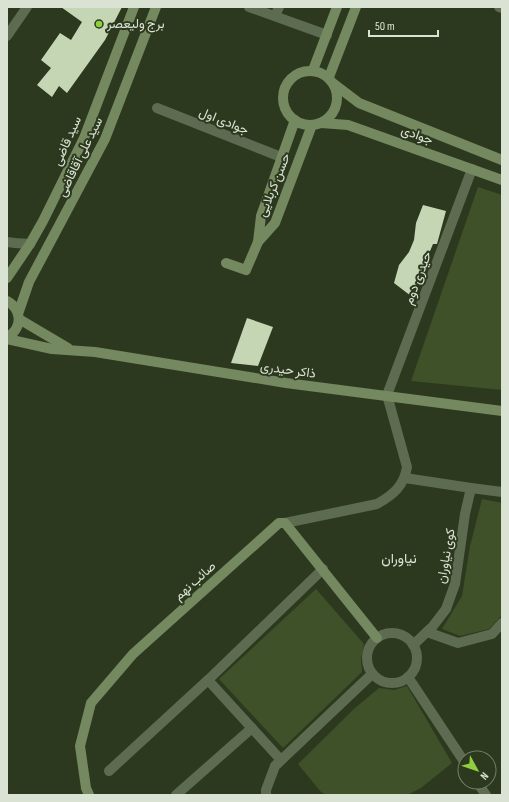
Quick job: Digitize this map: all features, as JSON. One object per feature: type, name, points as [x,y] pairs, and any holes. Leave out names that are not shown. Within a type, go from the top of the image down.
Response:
[{"type":"street","points":[[7,36],[27,7]]},
{"type":"street","name":"سید قاضی","points":[[7,278],[30,244],[43,221],[84,138],[134,7]]},
{"type":"street","name":"سید علی آقاقاضی","points":[[7,338],[16,329],[29,282],[105,139],[156,7]]},
{"type":"street","points":[[249,7],[277,12],[327,35]]},
{"type":"street","points":[[312,70],[337,7]]},
{"type":"street","points":[[331,81],[356,7]]},
{"type":"street","points":[[312,70],[321,72],[331,81],[338,93],[338,102],[329,118],[316,124],[303,124],[288,114],[284,106],[283,97],[289,81],[296,75],[304,71],[312,70]]},
{"type":"street","name":"جوادی","points":[[331,81],[359,104],[502,160]]},
{"type":"street","name":"جوادی اول","points":[[157,108],[281,157]]},
{"type":"street","name":"حسن کربلایی","points":[[258,242],[261,216],[295,120]]},
{"type":"street","name":"جوادی","points":[[316,124],[348,124],[502,180]]},
{"type":"street","name":"حسن کربلایی","points":[[258,242],[275,223],[316,124]]},
{"type":"street","points":[[472,169],[478,151]]},
{"type":"street","name":"حیدری دوم","points":[[387,395],[472,169]]},
{"type":"street","points":[[7,242],[30,244],[44,252]]},
{"type":"street","points":[[226,263],[246,270],[258,242]]},
{"type":"street","points":[[7,301],[13,305],[19,316],[54,340],[72,350]]},
{"type":"street","name":"ذاکر حیدری","points":[[7,338],[52,349],[95,352],[286,383],[502,411]]},
{"type":"street","points":[[377,638],[285,523],[377,504],[390,497],[405,478],[407,467],[387,395]]},
{"type":"street","points":[[405,478],[502,492]]},
{"type":"street","name":"کوی نیاوران","points":[[414,645],[446,609],[455,584],[471,488]]},
{"type":"street","name":"صائب نهم","points":[[89,795],[86,788],[80,746],[91,703],[133,654],[279,523],[285,523]]},
{"type":"street","points":[[109,771],[208,680],[323,569]]},
{"type":"street","points":[[427,632],[458,643],[492,634],[502,623]]},
{"type":"street","points":[[384,634],[401,634],[414,645],[416,662],[414,670],[408,677],[393,683],[378,679],[372,674],[368,667],[368,651],[371,644],[377,638],[384,634]]},
{"type":"street","points":[[266,795],[266,790],[275,766],[372,674]]},
{"type":"street","points":[[408,677],[457,751]]},
{"type":"street","points":[[208,680],[281,760]]},
{"type":"street","points":[[176,795],[252,728]]},
{"type":"green space","points":[[478,187],[502,195],[502,390],[411,381]]},
{"type":"green space","points":[[482,499],[502,503],[502,615],[489,629],[460,636],[442,629],[462,596],[470,546]]},
{"type":"green space","points":[[316,589],[364,644],[361,659],[362,672],[283,748],[219,679]]},
{"type":"green space","points":[[407,686],[452,763],[421,788],[407,795],[327,795],[321,792],[298,764],[355,708],[379,688],[394,690]]},
{"type":"building","points":[[61,7],[122,7],[105,40],[67,93],[59,86],[52,97],[37,85],[51,68],[41,60],[60,33],[71,40],[82,22]]},
{"type":"building","points":[[423,205],[446,211],[437,244],[433,244],[425,263],[428,268],[411,296],[394,283],[399,265],[409,252],[414,240],[416,223]]},
{"type":"building","points":[[247,318],[273,327],[258,366],[231,363]]},
{"type":"place","name":"برج ولیعصر","points":[[99,24]]},
{"type":"district","name":"نیاوران","points":[[399,558]]}]
